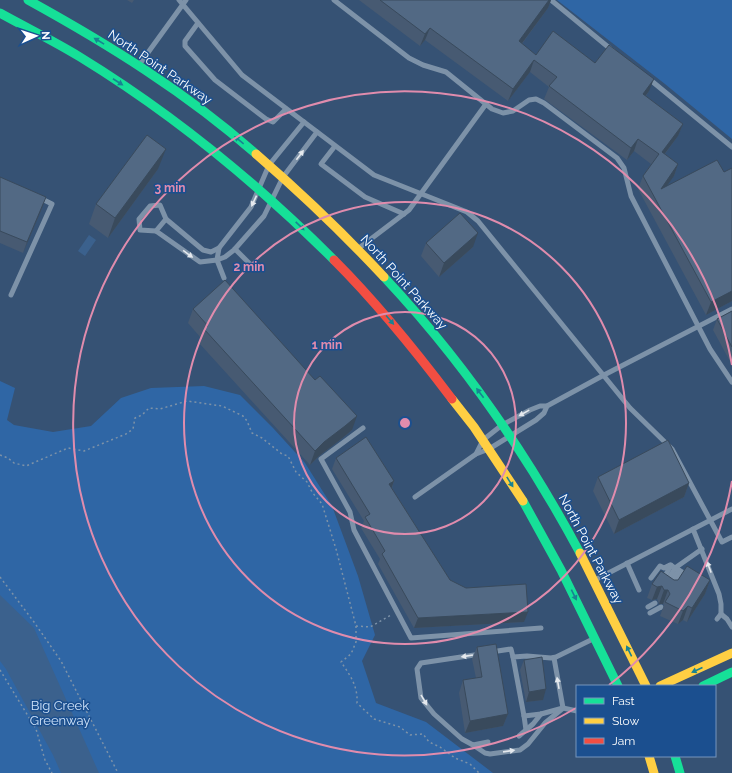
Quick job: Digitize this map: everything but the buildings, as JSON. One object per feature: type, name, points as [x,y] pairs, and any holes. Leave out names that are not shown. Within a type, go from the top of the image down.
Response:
[{"type":"street","name":"North Point Parkway","points":[[28,0],[79,29],[138,66],[194,105],[269,165],[358,249],[412,308],[479,391],[561,518],[594,580],[646,685]]},
{"type":"street","points":[[0,13],[67,50],[142,98],[180,125],[272,200],[340,266],[394,324],[435,375],[489,449],[543,536],[618,685]]},
{"type":"street","points":[[662,685],[732,653]]},
{"type":"street","points":[[705,685],[732,672]]},
{"type":"street","points":[[649,757],[654,773]]},
{"type":"street","points":[[675,757],[680,773]]},
{"type":"lane","points":[[179,0],[242,75],[374,175],[467,212],[478,221],[630,408],[672,449],[722,542],[732,537]]},
{"type":"lane","points":[[138,66],[186,0]]},
{"type":"lane","points":[[334,0],[409,58],[423,65],[446,72],[492,109],[503,113],[513,111],[529,100],[536,99],[544,103],[617,158],[624,168],[631,196],[710,349],[732,382]]},
{"type":"lane","points":[[551,0],[616,53]]},
{"type":"lane","points":[[198,24],[185,41],[185,46],[215,80],[266,119],[273,122],[286,109]]},
{"type":"lane","points":[[640,72],[732,147]]},
{"type":"lane","points":[[358,249],[409,210],[486,104]]},
{"type":"lane","points":[[304,122],[269,165],[251,207],[219,248],[210,252],[203,250],[166,219],[160,205],[150,206],[140,219],[140,230],[156,231],[200,262],[217,260],[225,257],[235,249],[264,216],[283,177],[317,132]]},
{"type":"lane","points":[[335,146],[321,164],[365,197],[404,214]]},
{"type":"lane","points":[[11,295],[52,204],[35,195]]},
{"type":"lane","points":[[156,231],[166,219]]},
{"type":"lane","points":[[219,248],[217,260],[224,278]]},
{"type":"lane","points":[[235,249],[252,266]]},
{"type":"lane","points":[[476,454],[482,440],[502,425],[530,410],[540,406],[547,406],[732,309]]},
{"type":"lane","points":[[414,497],[476,454],[489,449],[510,437],[544,413],[547,406]]},
{"type":"lane","points":[[363,428],[321,459],[350,512],[354,530],[410,638],[541,628]]},
{"type":"lane","points":[[594,580],[732,509]]},
{"type":"lane","points":[[693,529],[722,604],[721,614],[717,619]]},
{"type":"lane","points":[[666,587],[677,569],[702,549]]},
{"type":"lane","points":[[627,563],[641,590]]},
{"type":"lane","points":[[653,580],[662,567],[670,565],[677,569]]},
{"type":"lane","points":[[651,610],[658,605],[651,610]]},
{"type":"lane","points":[[721,614],[732,627]]},
{"type":"lane","points":[[512,657],[527,656],[554,658],[595,638]]},
{"type":"lane","points":[[526,730],[511,649],[421,663],[417,669],[421,698],[434,714],[462,739],[485,753],[490,754],[520,750],[528,744],[545,723],[562,708]]},
{"type":"lane","points":[[554,658],[562,708]]},
{"type":"lane","points":[[524,716],[541,714],[562,708],[576,711]]},
{"type":"lane","points":[[519,736],[541,714]]},
{"type":"lane","points":[[473,745],[488,742]]},
{"type":"path","points":[[0,455],[8,458],[14,463],[26,466],[68,448],[84,451],[126,434],[133,429],[135,418],[142,415],[149,408],[160,409],[187,401],[222,406],[243,416],[252,433],[262,438],[282,454],[288,456],[296,472],[307,482],[312,492],[322,504],[336,549],[356,626],[356,642],[351,654],[340,662],[352,678],[357,696],[357,703],[374,720],[400,727],[410,735],[423,734],[429,742],[440,747],[455,758],[470,764],[479,773]]},
{"type":"path","points":[[0,577],[61,661],[118,773]]},
{"type":"path","points":[[356,626],[370,627],[397,612]]},
{"type":"path","points":[[0,670],[36,729],[45,760],[52,773]]},
{"type":"green space","points":[[557,0],[732,0],[732,139],[665,84]]},
{"type":"green space","name":"Big Creek Greenway","points":[[0,381],[15,388],[7,420],[14,425],[53,432],[91,426],[121,398],[151,388],[204,386],[240,395],[305,463],[332,506],[358,576],[375,635],[362,661],[376,703],[426,722],[493,773],[0,773]]},
{"type":"shaded area","points":[[89,235],[96,240],[85,256],[78,251]]},
{"type":"shaded area","points":[[0,595],[34,628],[99,773],[61,773],[53,755],[6,669],[0,661]]},
{"type":"traffic: fast","points":[[28,0],[88,34],[175,90],[203,110],[256,154]]},
{"type":"traffic: fast","points":[[0,13],[80,57],[148,102],[181,126],[275,204],[334,260]]},
{"type":"traffic: fast","points":[[384,277],[440,341],[491,409],[538,480],[580,553]]},
{"type":"traffic: fast","points":[[523,501],[561,570],[618,685]]},
{"type":"traffic: fast","points":[[705,685],[732,672]]},
{"type":"traffic: fast","points":[[675,757],[680,773]]},
{"type":"traffic: slow","points":[[256,154],[322,214],[384,277]]},
{"type":"traffic: slow","points":[[452,399],[474,427],[523,501]]},
{"type":"traffic: slow","points":[[580,553],[646,685]]},
{"type":"traffic: slow","points":[[662,685],[732,653]]},
{"type":"traffic: slow","points":[[649,757],[654,773]]},
{"type":"traffic: jam","points":[[334,260],[395,327],[452,399]]}]
